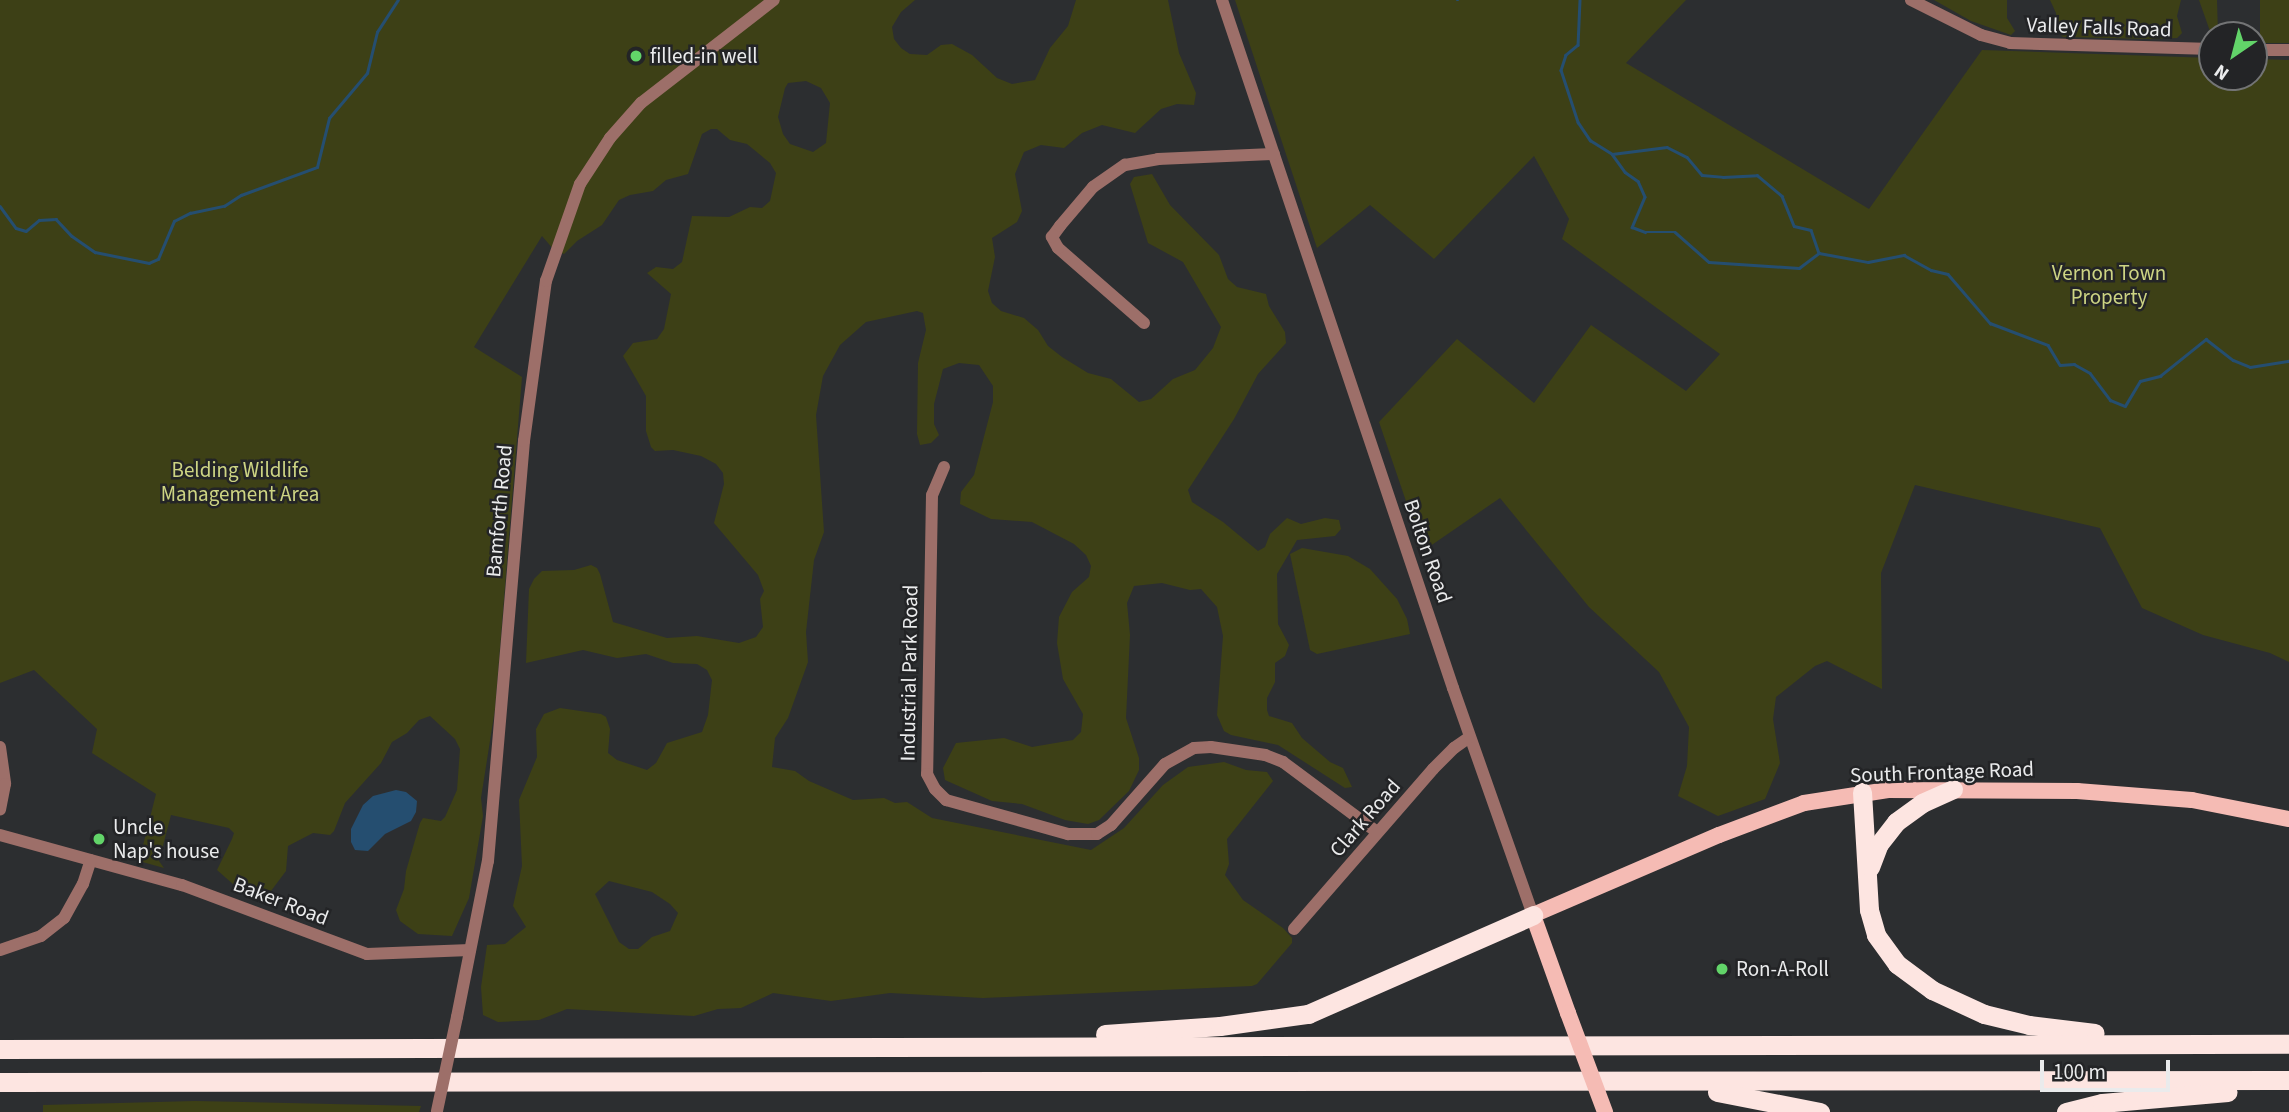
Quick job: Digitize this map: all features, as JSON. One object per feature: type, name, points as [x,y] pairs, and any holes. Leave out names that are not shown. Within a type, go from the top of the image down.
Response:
[{"type":"highway","points":[[1868,871],[1879,844],[1896,822],[1922,803],[1953,789]]},
{"type":"highway","points":[[1862,792],[1868,910],[1880,942],[1904,971],[1942,996],[1984,1014],[2029,1025],[2081,1032],[2168,1033],[2199,1044]]},
{"type":"highway","points":[[1069,1046],[1098,1034],[1220,1026],[1308,1014],[1534,915]]},
{"type":"highway","points":[[0,1049],[2289,1044]]},
{"type":"highway","points":[[0,1082],[2289,1080]]},
{"type":"highway","points":[[1647,1081],[1677,1090],[1739,1094],[1820,1112]]},
{"type":"highway","points":[[2066,1112],[2102,1103],[2289,1090]]},
{"type":"main road","name":"South Frontage Road","points":[[1534,915],[1766,816],[1819,800],[1862,792],[1953,789],[2141,794],[2218,804],[2289,819]]},
{"type":"main road","name":"Bolton Road","points":[[1534,915],[1605,1112]]},
{"type":"street","name":"Bamforth Road","points":[[437,1111],[488,861],[524,441],[547,281],[580,184],[610,138],[640,103],[774,0]]},
{"type":"street","name":"Bolton Road","points":[[1222,0],[1470,737],[1534,915]]},
{"type":"street","name":"Valley Falls Road","points":[[1911,0],[1981,35],[2010,43],[2198,49]]},
{"type":"street","points":[[2268,50],[2289,50]]},
{"type":"street","points":[[1144,323],[1058,248],[1052,237],[1060,226],[1093,187],[1125,165],[1158,159],[1274,154]]},
{"type":"street","name":"Industrial Park Road","points":[[944,467],[932,495],[927,774],[935,789],[946,800],[1068,834],[1097,834],[1111,825],[1171,759],[1194,748],[1211,747],[1265,755],[1283,762],[1377,832]]},
{"type":"street","name":"Clark Road","points":[[1294,929],[1433,769],[1454,748],[1470,737]]},
{"type":"street","points":[[0,747],[5,784],[0,810]]},
{"type":"street","name":"Baker Road","points":[[0,835],[182,885],[367,954],[470,950]]},
{"type":"street","points":[[0,950],[41,936],[64,918],[83,884],[91,860]]},
{"type":"green space","name":"Belding Wildlife Management Area","points":[[0,0],[915,0],[901,12],[892,27],[894,39],[901,48],[910,54],[927,55],[941,45],[952,44],[972,55],[997,78],[1012,84],[1035,80],[1050,48],[1068,26],[1076,0],[1168,0],[1179,53],[1196,93],[1194,105],[1177,104],[1161,109],[1135,133],[1102,125],[1082,133],[1064,148],[1041,145],[1024,152],[1015,174],[1022,211],[1017,222],[992,238],[995,257],[988,291],[992,303],[1001,311],[1024,318],[1038,330],[1048,346],[1062,357],[1088,373],[1111,379],[1139,402],[1151,399],[1173,379],[1195,370],[1213,348],[1221,327],[1183,262],[1148,243],[1130,184],[1134,177],[1152,174],[1170,205],[1219,255],[1228,279],[1237,287],[1266,294],[1269,306],[1285,332],[1286,343],[1258,374],[1234,419],[1188,490],[1192,502],[1223,522],[1258,551],[1265,547],[1270,534],[1287,518],[1301,524],[1325,518],[1339,520],[1341,529],[1335,536],[1297,540],[1277,574],[1278,624],[1289,645],[1285,656],[1275,663],[1275,682],[1267,698],[1267,710],[1269,716],[1292,723],[1302,738],[1330,762],[1343,768],[1352,787],[1345,788],[1278,745],[1231,735],[1224,731],[1217,715],[1223,636],[1217,607],[1201,589],[1190,590],[1162,583],[1134,586],[1127,603],[1130,635],[1126,718],[1139,758],[1139,770],[1129,791],[1099,820],[1088,824],[1065,820],[1022,804],[992,801],[945,780],[943,768],[956,743],[1004,738],[1032,747],[1073,740],[1081,732],[1083,714],[1063,679],[1057,643],[1059,617],[1072,592],[1089,577],[1091,566],[1086,555],[1074,544],[1032,522],[991,519],[960,504],[961,492],[974,475],[993,402],[993,386],[979,365],[959,363],[943,369],[934,404],[934,424],[939,435],[931,443],[920,445],[917,434],[918,363],[926,330],[923,313],[917,311],[866,322],[840,345],[823,376],[816,415],[824,532],[814,560],[806,632],[808,662],[788,718],[775,738],[772,767],[795,771],[809,781],[853,800],[884,798],[895,803],[907,802],[932,818],[1091,850],[1124,828],[1163,785],[1188,767],[1224,762],[1246,770],[1267,772],[1273,781],[1227,839],[1229,864],[1225,875],[1243,900],[1283,928],[1292,938],[1292,943],[1257,984],[1252,986],[983,998],[890,993],[831,1001],[773,993],[741,1008],[718,1009],[694,1016],[567,1009],[539,1020],[498,1022],[483,1015],[481,987],[487,945],[505,944],[526,927],[513,906],[522,866],[519,800],[537,757],[536,729],[544,714],[560,708],[601,714],[606,717],[610,729],[608,753],[617,760],[647,770],[656,763],[667,743],[702,732],[708,715],[712,680],[707,670],[697,664],[673,663],[646,654],[617,658],[583,650],[526,663],[529,589],[534,579],[542,571],[574,570],[591,565],[597,568],[600,574],[613,622],[667,638],[697,636],[739,643],[756,637],[763,627],[760,599],[764,591],[758,575],[714,523],[724,484],[723,473],[716,464],[701,456],[673,450],[655,451],[651,447],[646,431],[646,396],[623,356],[633,343],[657,339],[664,329],[671,294],[647,273],[656,267],[673,269],[682,262],[692,216],[729,217],[750,207],[762,208],[770,201],[776,173],[770,163],[747,144],[730,140],[717,129],[702,134],[688,174],[666,180],[653,191],[619,200],[602,225],[577,241],[564,254],[554,250],[542,236],[474,347],[522,377],[495,709],[481,798],[483,816],[469,898],[452,936],[418,934],[400,921],[396,910],[404,889],[406,871],[420,823],[423,818],[441,821],[457,790],[460,749],[455,739],[430,716],[419,720],[407,733],[392,742],[381,763],[345,803],[330,835],[313,833],[288,846],[286,871],[265,899],[234,885],[217,870],[234,833],[229,828],[171,815],[159,861],[164,868],[139,861],[156,794],[92,753],[97,729],[34,670],[0,683]],"holes":[[[806,81],[821,88],[830,103],[826,143],[813,152],[790,144],[783,134],[778,117],[788,83]],[[609,881],[652,892],[670,904],[678,913],[670,931],[652,937],[638,949],[629,949],[619,942],[595,894]]]},
{"type":"green space","name":"Vernon Town Property","points":[[1235,0],[1686,0],[1626,63],[1869,209],[1982,50],[2198,58],[2198,91],[2268,91],[2268,59],[2289,60],[2289,662],[2270,653],[2203,635],[2142,608],[2100,528],[1915,485],[1881,573],[1882,689],[1827,661],[1815,666],[1776,697],[1773,719],[1780,763],[1765,799],[1718,816],[1678,796],[1687,766],[1689,727],[1659,672],[1589,607],[1500,498],[1423,551],[1379,422],[1457,339],[1534,403],[1591,325],[1686,391],[1720,354],[1562,239],[1569,219],[1534,156],[1434,259],[1370,205],[1317,248]]},
{"type":"green space","points":[[1934,0],[2007,0],[2007,18],[2015,31],[2011,35],[1971,21]]},
{"type":"green space","points":[[2050,0],[2181,0],[2177,16],[2182,33],[2177,38],[2152,39],[2063,37],[2057,31],[2056,13]]},
{"type":"green space","points":[[2199,0],[2217,0],[2218,21],[2206,21]]},
{"type":"green space","points":[[2260,0],[2289,0],[2289,43],[2268,43],[2268,21],[2260,21]]},
{"type":"green space","points":[[1302,548],[1348,556],[1370,569],[1397,599],[1407,619],[1410,634],[1317,654],[1310,650],[1290,554]]},
{"type":"green space","points":[[195,1101],[421,1106],[419,1112],[43,1112],[43,1105]]},
{"type":"water","points":[[396,790],[406,792],[417,801],[416,812],[411,821],[385,834],[368,851],[355,850],[351,842],[351,829],[363,805],[373,796]]},
{"type":"waterway","points":[[0,206],[16,228],[26,231],[39,220],[56,219],[72,236],[95,252],[149,263],[158,259],[174,221],[190,213],[224,206],[241,195],[317,167],[329,118],[367,73],[377,32],[398,0]]},
{"type":"waterway","points":[[1580,0],[1578,45],[1566,55],[1561,70],[1578,122],[1590,140],[1612,154],[1667,147],[1687,157],[1702,175],[1757,175],[1782,196],[1794,226],[1811,230],[1819,253],[1868,262],[1904,255],[1931,270],[1948,274],[1990,323],[2048,345],[2060,365],[2074,364],[2090,373],[2110,400],[2125,406],[2140,381],[2160,376],[2206,339],[2233,360],[2250,367],[2289,361]]},
{"type":"waterway","points":[[1612,154],[1625,172],[1638,181],[1645,197],[1632,227],[1645,232],[1675,232],[1709,262],[1799,268],[1819,253]]},
{"type":"place","name":"filled-in well","points":[[636,56]]},
{"type":"place","name":"Uncle Nap's house","points":[[99,839]]},
{"type":"place","name":"Ron-A-Roll","points":[[1722,969]]}]
